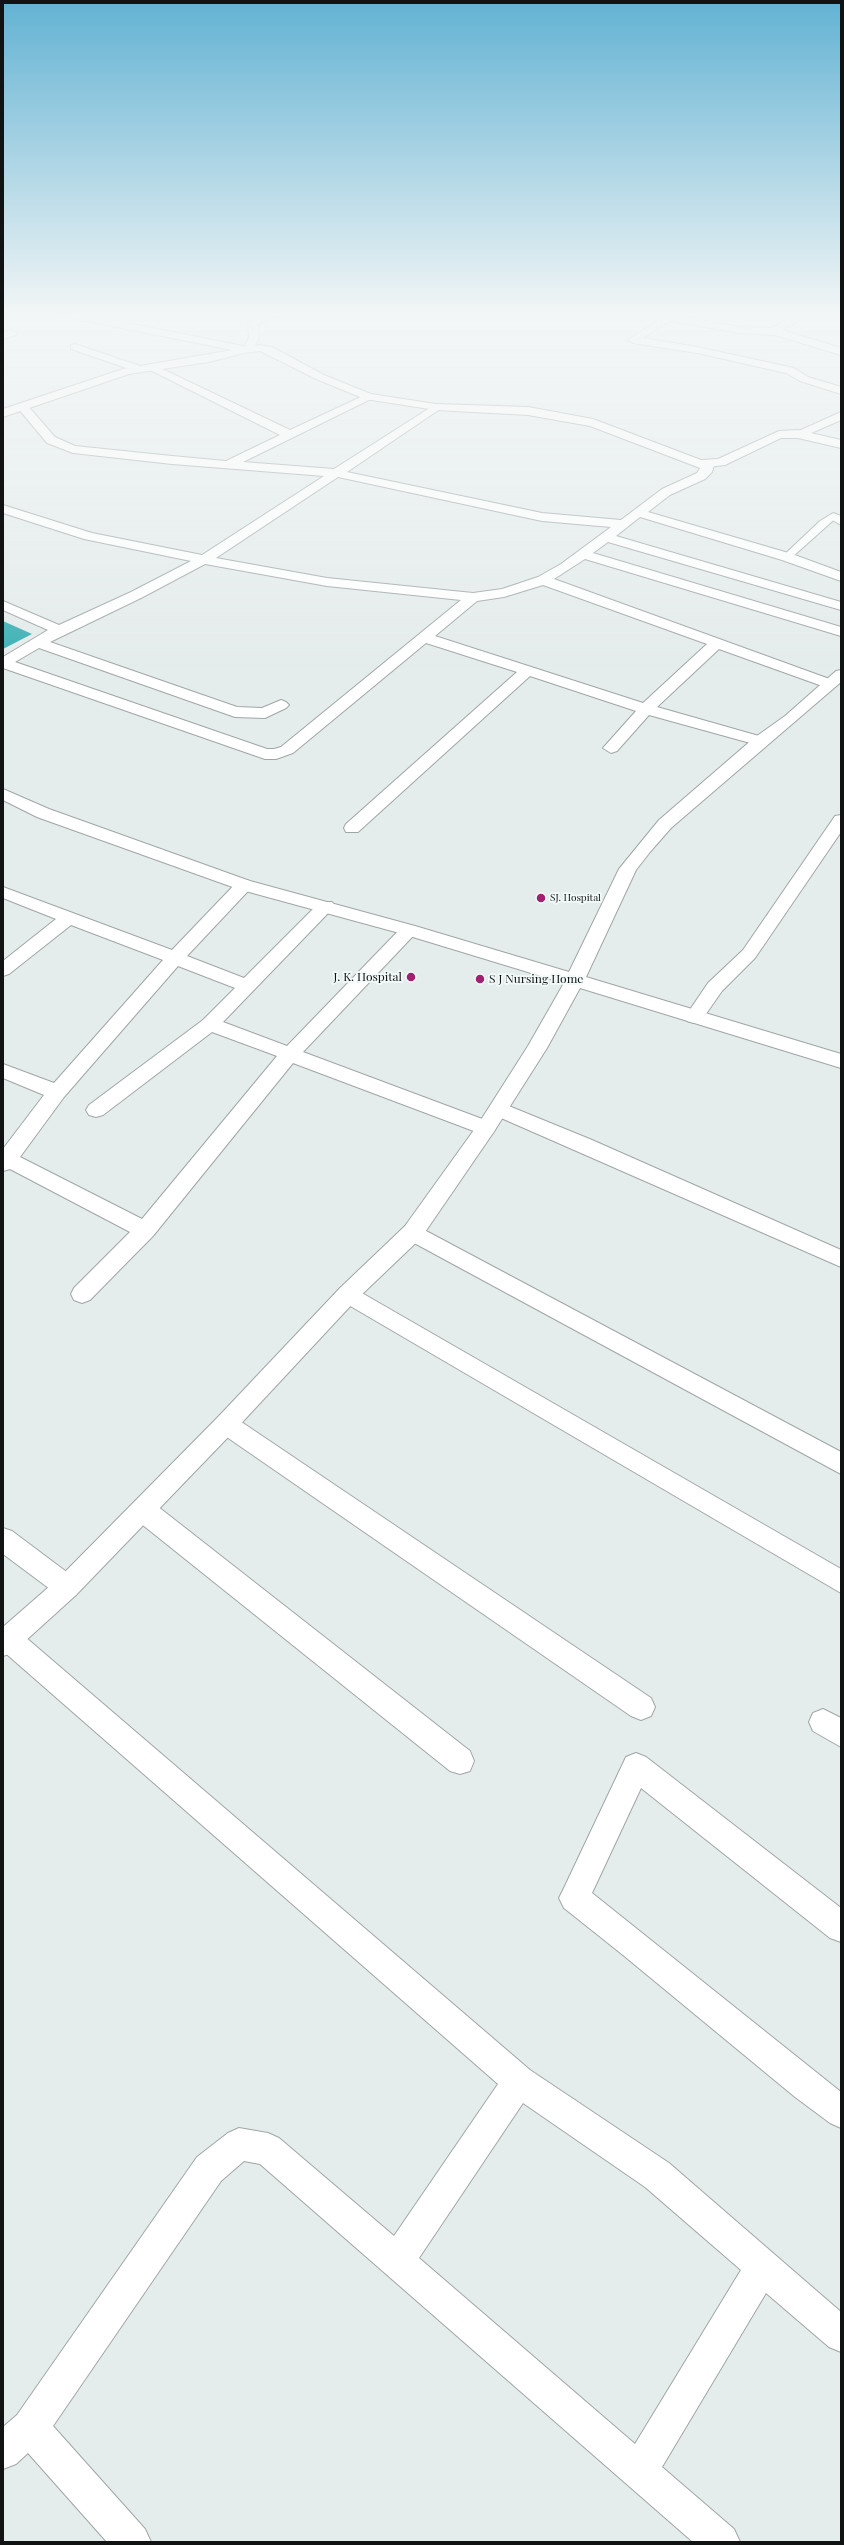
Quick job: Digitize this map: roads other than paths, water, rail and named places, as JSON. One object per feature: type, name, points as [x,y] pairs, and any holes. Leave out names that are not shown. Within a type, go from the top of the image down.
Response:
[{"type":"street","points":[[44,432],[51,440],[73,450],[335,473],[542,517],[623,524]]},
{"type":"street","points":[[283,432],[288,434]]},
{"type":"street","points":[[230,464],[293,432]]},
{"type":"street","points":[[3,663],[60,630],[136,595],[221,550],[398,432]]},
{"type":"street","points":[[615,432],[679,457],[708,464],[721,462],[779,435],[798,434],[841,444]]},
{"type":"street","points":[[798,434],[803,432]]},
{"type":"street","points":[[3,509],[89,536],[203,560],[327,582],[473,597],[504,593],[543,580],[566,567],[666,492],[701,476],[706,472],[708,464]]},
{"type":"street","points":[[638,513],[787,557],[841,577]]},
{"type":"street","points":[[605,537],[841,606]]},
{"type":"street","points":[[582,554],[841,632]]},
{"type":"street","points":[[543,580],[717,643],[835,679]]},
{"type":"street","points":[[3,663],[266,754],[276,754],[288,750],[473,597]]},
{"type":"street","points":[[3,605],[60,630]]},
{"type":"street","points":[[424,637],[646,708],[760,741]]},
{"type":"street","points":[[38,642],[235,712],[265,713],[281,704]]},
{"type":"street","points":[[611,748],[646,708],[717,643]]},
{"type":"street","points":[[352,828],[528,670]]},
{"type":"street","points":[[835,679],[790,719],[760,741],[665,824],[644,848],[628,870],[575,980],[537,1048],[486,1128],[413,1232],[348,1294],[226,1424],[67,1587],[5,1642],[519,2081],[657,2175],[762,2268],[841,2335]]},
{"type":"street","points":[[3,794],[44,814],[244,885],[326,906],[409,930],[841,1061]]},
{"type":"street","points":[[694,1017],[715,987],[749,954],[841,820]]},
{"type":"street","points":[[145,1230],[5,1160],[57,1092],[176,957],[244,885]]},
{"type":"street","points":[[3,892],[176,957],[247,986]]},
{"type":"street","points":[[96,1110],[210,1024],[326,906]]},
{"type":"street","points":[[3,970],[70,917]]},
{"type":"street","points":[[82,1294],[145,1230],[193,1169],[289,1055],[409,930]]},
{"type":"street","points":[[210,1024],[486,1128]]},
{"type":"street","points":[[3,1071],[57,1092]]},
{"type":"street","points":[[498,1109],[585,1145],[841,1259]]},
{"type":"street","points":[[413,1232],[841,1464]]},
{"type":"street","points":[[348,1294],[841,1582]]},
{"type":"street","points":[[226,1424],[642,1708]]},
{"type":"street","points":[[143,1510],[460,1761]]},
{"type":"street","points":[[3,1539],[67,1587]]},
{"type":"street","points":[[841,1926],[636,1767],[574,1898],[634,1944],[806,2086],[841,2112]]},
{"type":"street","points":[[396,2262],[519,2081]]},
{"type":"street","points":[[3,2451],[30,2428],[209,2169],[239,2144],[268,2149],[396,2262],[721,2542]]},
{"type":"street","points":[[639,2471],[762,2268]]},
{"type":"street","points":[[30,2428],[132,2542]]},
{"type":"lane","points":[[787,557],[823,523],[837,519]]},
{"type":"water","points":[[3,621],[32,634],[3,649]]},
{"type":"place","name":"SJ. Hospital","points":[[541,898]]},
{"type":"place","name":"J. K. Hospital","points":[[411,977]]},
{"type":"place","name":"S J Nursing Home","points":[[480,979]]}]
